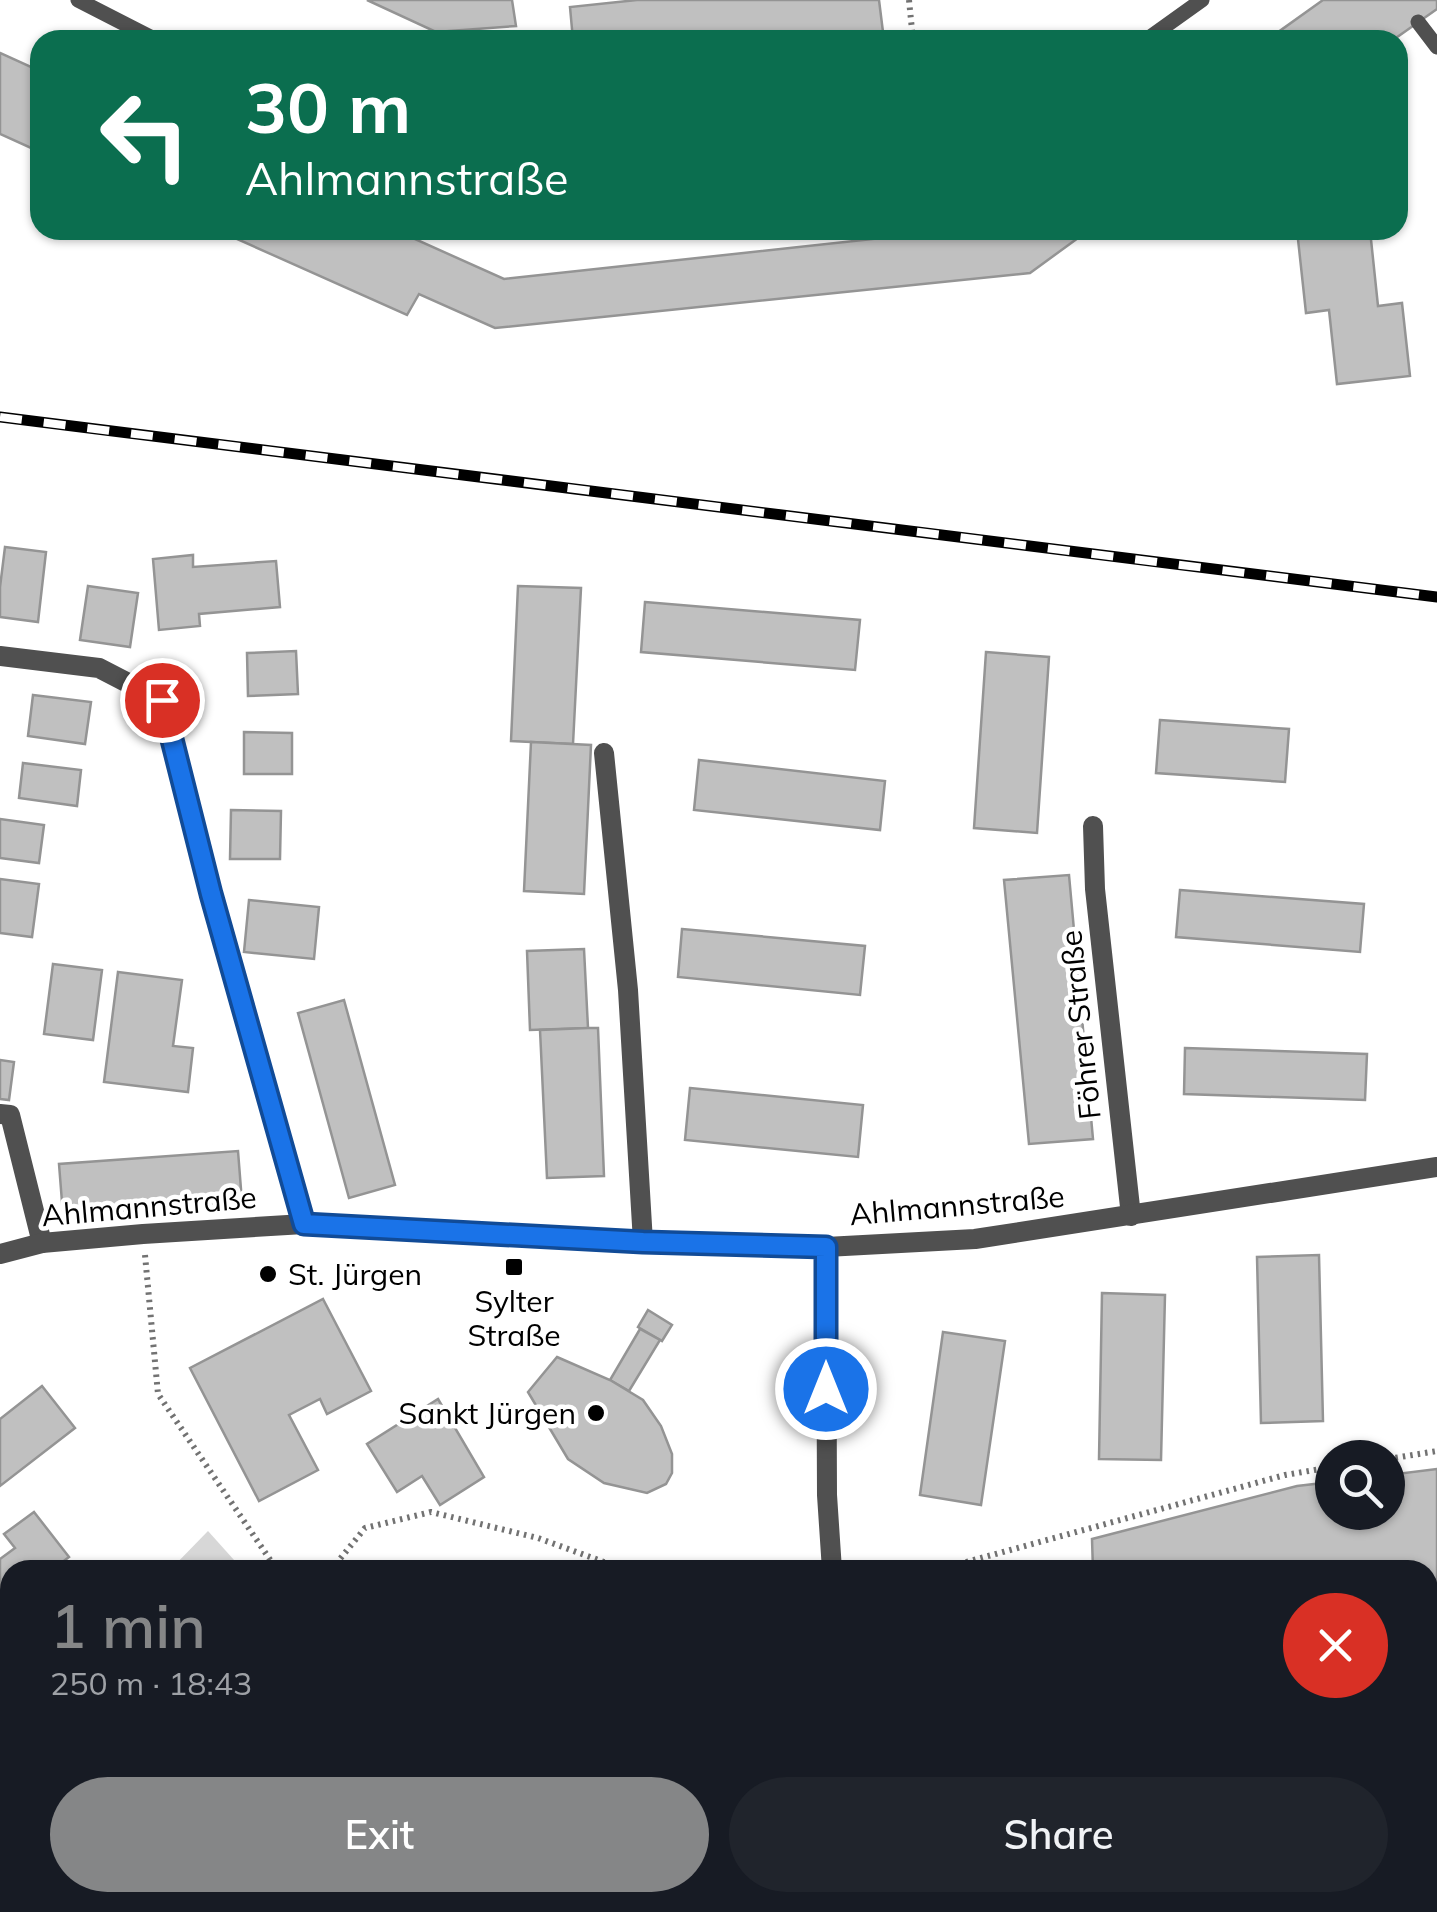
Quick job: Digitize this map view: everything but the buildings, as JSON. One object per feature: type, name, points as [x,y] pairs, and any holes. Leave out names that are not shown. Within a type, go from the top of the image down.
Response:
[{"type":"street","points":[[0,656],[99,668],[162,700],[211,894],[304,1224]]},
{"type":"street","points":[[604,753],[628,990],[643,1242]]},
{"type":"street","name":"Föhrer Straße","points":[[1093,826],[1095,889],[1131,1216]]},
{"type":"street","points":[[0,1114],[10,1115],[42,1243]]},
{"type":"street","name":"Ahlmannstraße","points":[[0,1254],[42,1243],[304,1224],[643,1242],[826,1247],[975,1239],[1437,1167]]},
{"type":"street","points":[[826,1247],[826,1495],[831,1560]]},
{"type":"lane","points":[[78,0],[136,30]]},
{"type":"lane","points":[[1160,30],[1202,0]]},
{"type":"lane","points":[[1418,22],[1437,47]]},
{"type":"path","points":[[909,0],[912,30]]},
{"type":"path","points":[[143,1234],[158,1394],[270,1560]]},
{"type":"path","points":[[1405,1456],[1437,1451]]},
{"type":"path","points":[[973,1560],[1285,1475],[1315,1471]]},
{"type":"path","points":[[340,1560],[366,1528],[431,1512],[538,1538],[598,1560]]},
{"type":"shaded area","points":[[208,1531],[234,1560],[180,1560]]},
{"type":"railway","points":[[0,417],[1437,597]]},
{"type":"place","name":"Sylter Straße","points":[[514,1267]]},
{"type":"place","name":"St. Jürgen","points":[[268,1274]]},
{"type":"place","name":"Sankt Jürgen","points":[[596,1413]]},
{"type":"route","points":[[162,700],[211,894],[304,1224],[643,1242],[826,1247],[826,1389]]}]
